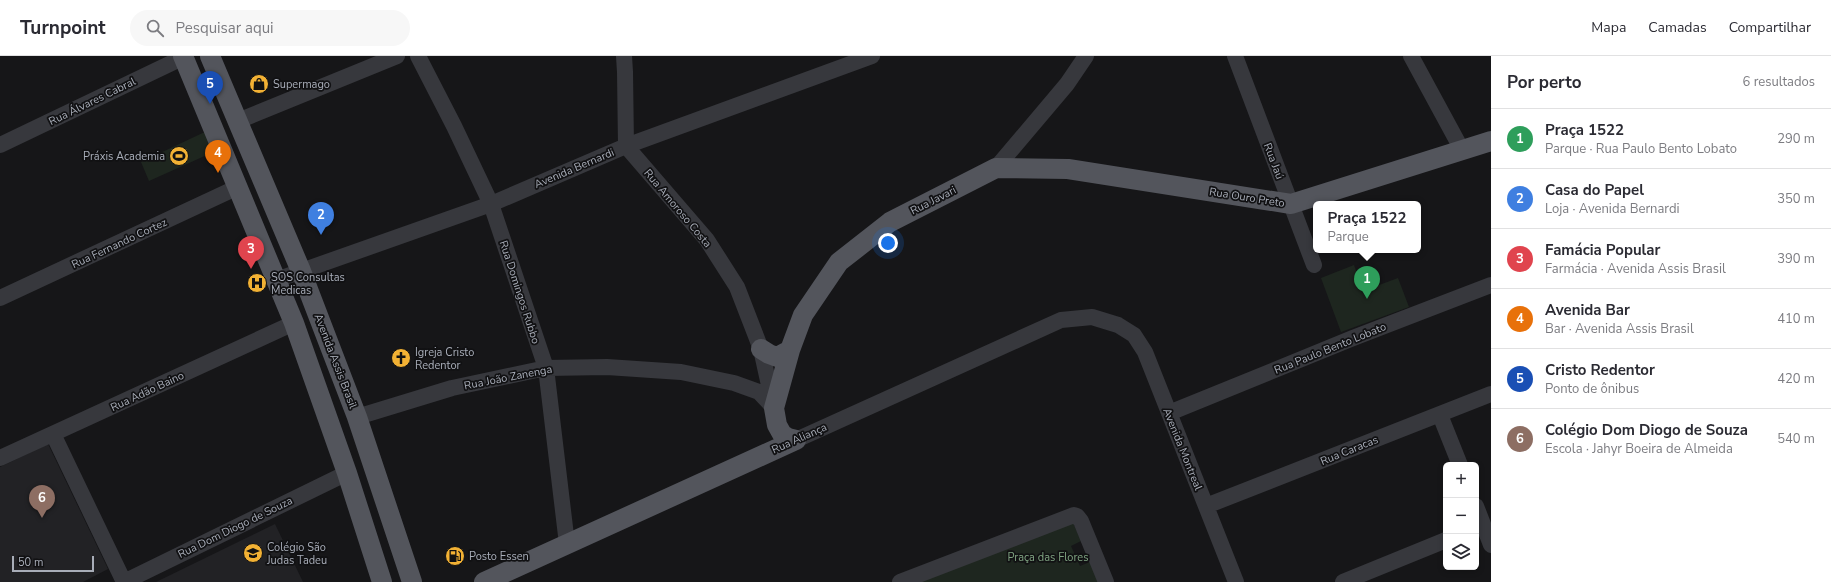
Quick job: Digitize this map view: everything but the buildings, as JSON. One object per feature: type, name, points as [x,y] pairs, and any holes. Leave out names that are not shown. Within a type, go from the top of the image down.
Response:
[{"type":"main road","points":[[183,56],[294,323],[347,473],[382,582]]},
{"type":"main road","name":"Avenida Assis Brasil","points":[[210,56],[301,271],[357,417],[412,582]]},
{"type":"main road","name":"Rua Ouro Preto","points":[[996,168],[1068,169],[1291,204],[1491,141]]},
{"type":"main road","name":"Rua Javari","points":[[776,416],[790,350],[803,314],[839,262],[890,222],[996,168]]},
{"type":"main road","points":[[762,349],[777,357],[790,350]]},
{"type":"main road","points":[[776,416],[782,434],[788,438],[796,440]]},
{"type":"main road","name":"Rua Amoroso Costa","points":[[767,453],[774,440],[776,416]]},
{"type":"main road","name":"Rua Aliança","points":[[484,582],[796,440]]},
{"type":"street","name":"Rua Álvares Cabral","points":[[0,145],[183,56]]},
{"type":"street","points":[[238,121],[397,56]]},
{"type":"street","name":"Rua Domingos Rubbo","points":[[418,56],[454,126],[491,204],[546,368],[567,544]]},
{"type":"street","points":[[624,56],[626,72],[626,146]]},
{"type":"street","name":"Avenida Bernardi","points":[[276,280],[491,204],[626,146],[872,56]]},
{"type":"street","name":"Rua Javari","points":[[996,168],[1068,84],[1086,56]]},
{"type":"street","name":"Rua Jaú","points":[[1235,56],[1314,265]]},
{"type":"street","points":[[1411,56],[1462,150]]},
{"type":"street","name":"Rua Amoroso Costa","points":[[626,146],[707,240],[737,287],[762,349],[776,416]]},
{"type":"street","name":"Rua Fernando Cortez","points":[[0,298],[238,187]]},
{"type":"street","name":"Rua Paulo Bento Lobato","points":[[1169,413],[1353,338],[1491,285]]},
{"type":"street","name":"Rua Aliança","points":[[796,440],[1061,320],[1092,318],[1118,325]]},
{"type":"street","name":"Rua Adão Baino","points":[[0,458],[294,323]]},
{"type":"street","name":"Avenida Montreal","points":[[1118,325],[1134,335],[1145,352],[1236,582]]},
{"type":"street","name":"Rua João Zanenga","points":[[357,417],[452,388],[546,368],[608,367],[681,372],[734,383],[759,392],[776,416]]},
{"type":"street","name":"Rua Caracas","points":[[1206,506],[1491,394]]},
{"type":"street","points":[[1440,415],[1459,462]]},
{"type":"street","points":[[53,434],[124,582]]},
{"type":"street","name":"Rua Dom Diogo de Souza","points":[[124,582],[347,473]]},
{"type":"street","points":[[900,582],[1070,515],[1077,516],[1106,582]]},
{"type":"street","points":[[1480,527],[1491,545]]},
{"type":"street","points":[[1343,582],[1443,541]]},
{"type":"shaded area","points":[[48,444],[108,569],[83,582],[0,582],[0,467]]},
{"type":"shaded area","name":"Colégio São Judas Tadeu","points":[[275,524],[303,582],[156,582]]},
{"type":"green space","name":"Práxis Academia","points":[[209,130],[218,150],[149,181],[141,162]]},
{"type":"green space","points":[[1354,265],[1363,291],[1398,278],[1409,307],[1341,332],[1321,278]]},
{"type":"green space","name":"Praça das Flores","points":[[1072,520],[1081,541],[1071,546],[1080,566],[1090,562],[1098,582],[920,582]]},
{"type":"place","name":"Supermago","points":[[259,84]]},
{"type":"place","name":"Cristo Redentor","points":[[210,104]]},
{"type":"place","name":"Práxis Academia","points":[[179,156]]},
{"type":"place","name":"Avenida Bar","points":[[218,173]]},
{"type":"place","name":"Casa do Papel","points":[[321,235]]},
{"type":"place","name":"Famácia Popular","points":[[251,269]]},
{"type":"place","name":"SOS Consultas Medicas","points":[[257,283]]},
{"type":"place","name":"Praça 1522","points":[[1367,299]]},
{"type":"place","name":"Igreja Cristo Redentor","points":[[401,358]]},
{"type":"place","name":"Colégio Dom Diogo de Souza","points":[[42,518]]},
{"type":"place","name":"Colégio São Judas Tadeu","points":[[253,553]]},
{"type":"place","name":"Posto Essen","points":[[455,556]]}]
